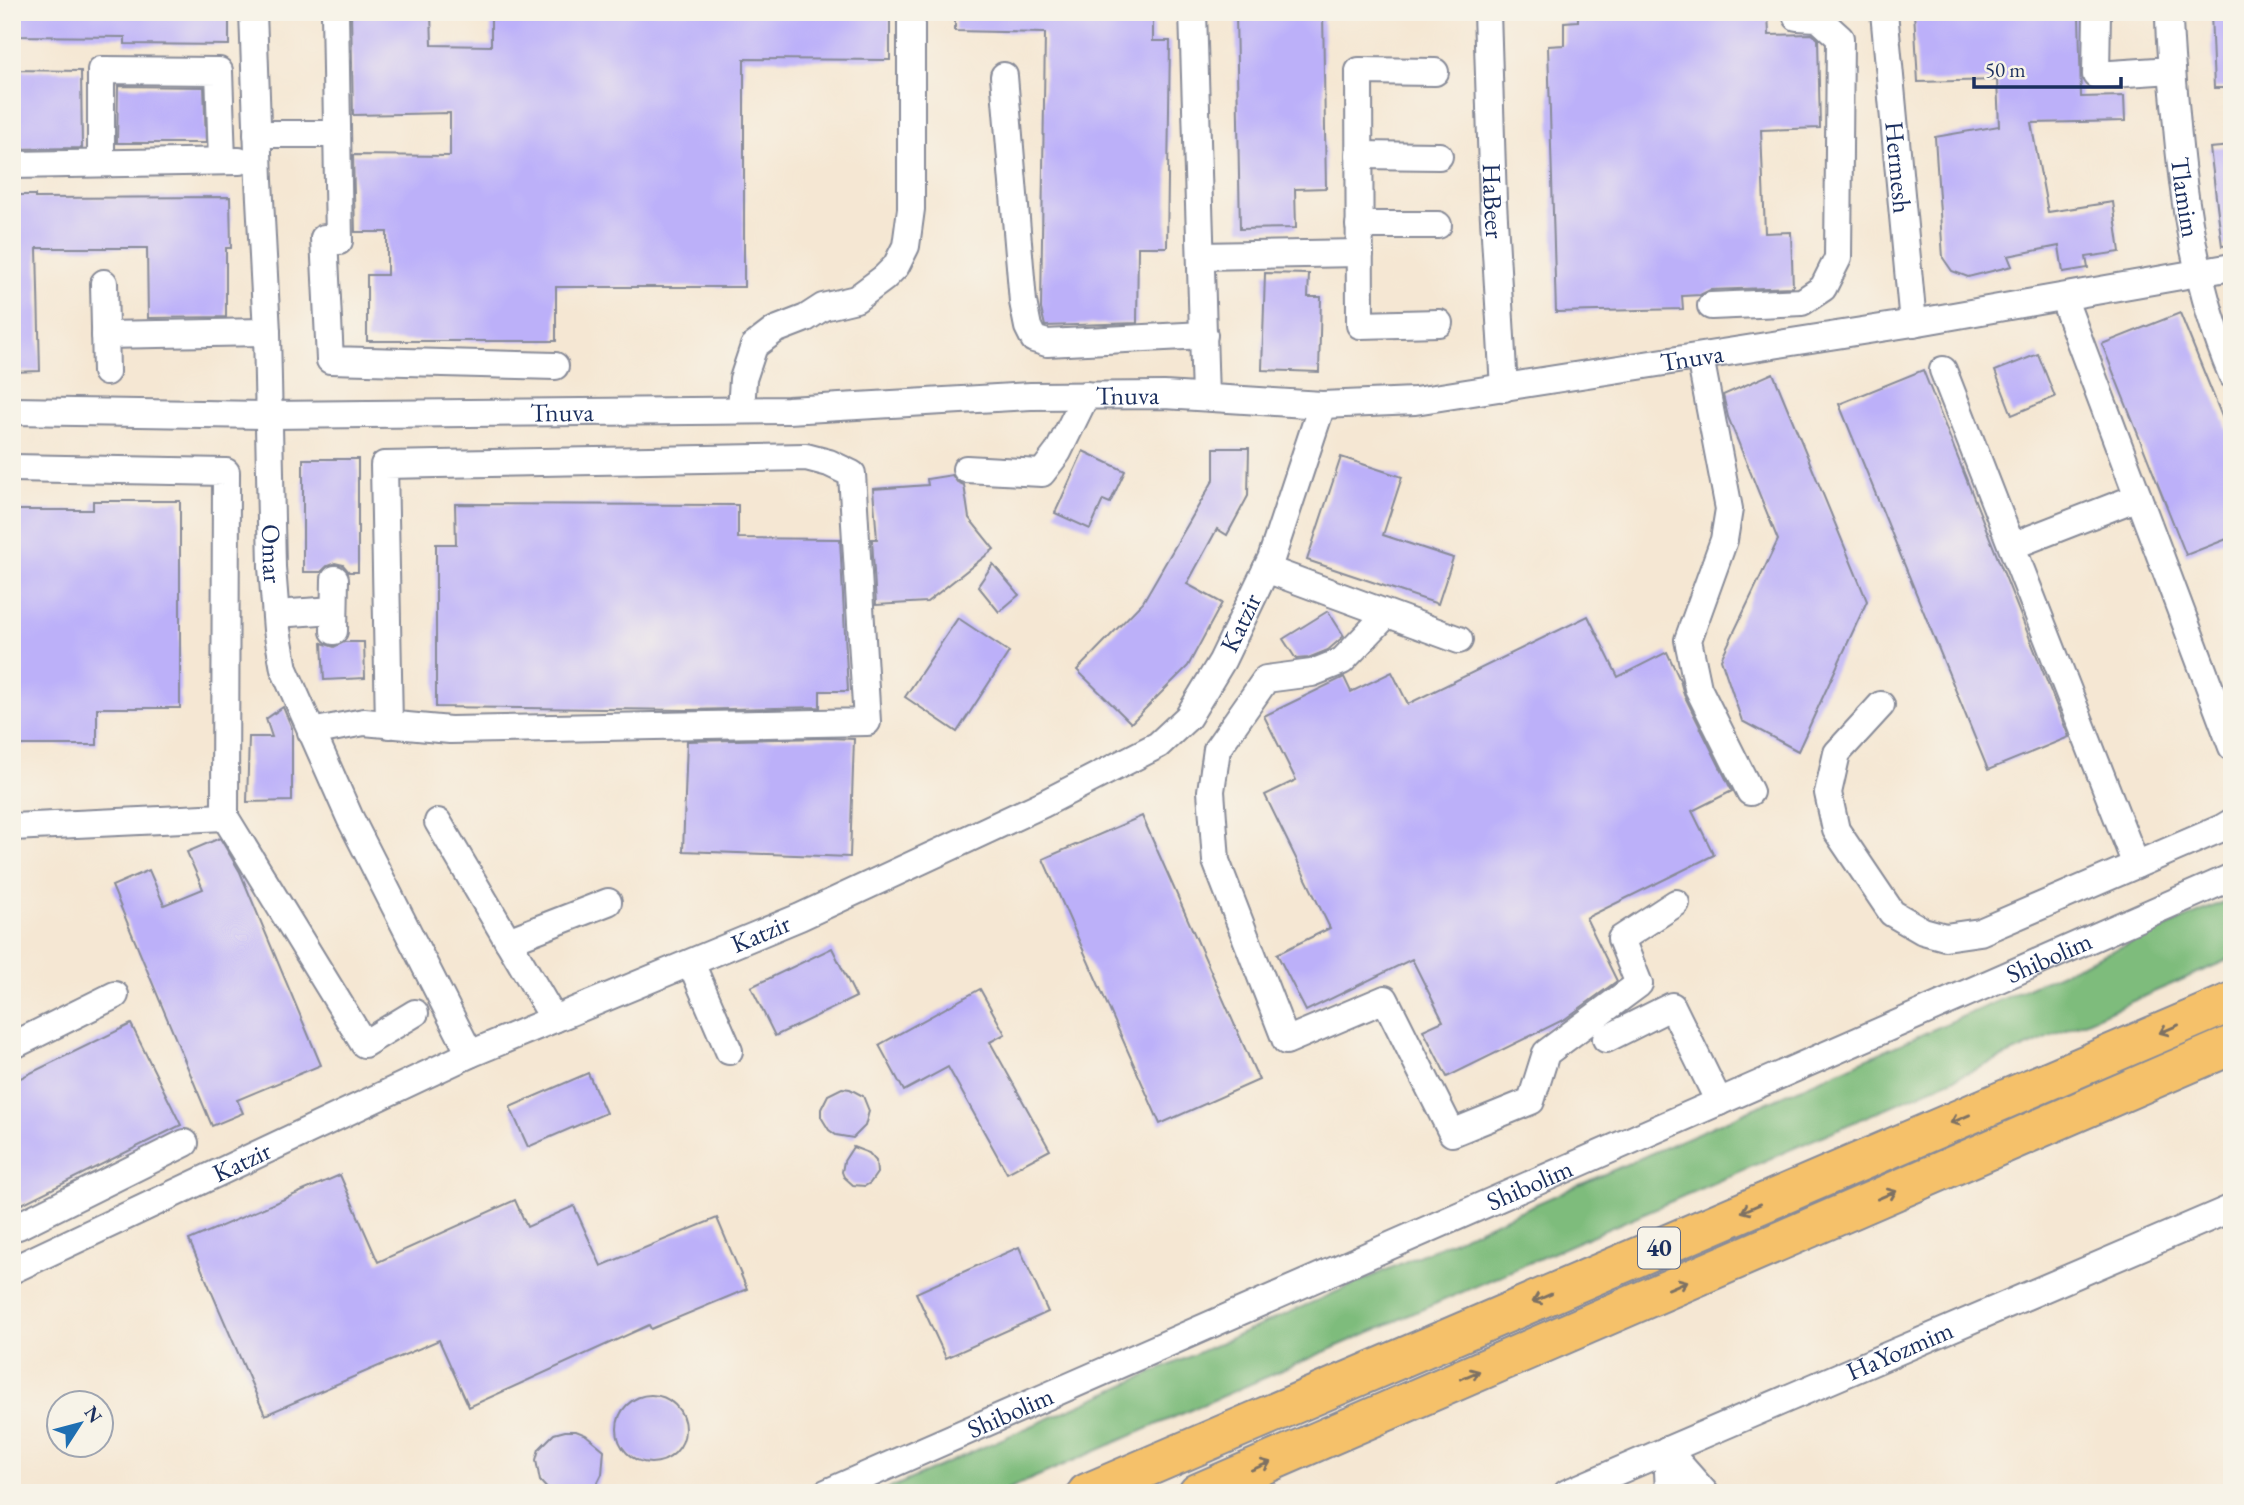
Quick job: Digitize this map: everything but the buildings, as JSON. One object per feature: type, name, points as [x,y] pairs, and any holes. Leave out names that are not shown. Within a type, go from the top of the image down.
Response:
[{"type":"highway","name":"40","points":[[1087,1493],[2232,1002]]},
{"type":"highway","name":"40","points":[[1198,1493],[2232,1045]]},
{"type":"street","name":"Omar","points":[[253,12],[267,332],[272,567],[284,669],[350,818],[470,1054]]},
{"type":"street","points":[[335,12],[339,241],[324,238],[330,360],[555,366]]},
{"type":"street","points":[[741,410],[743,379],[754,346],[775,330],[806,318],[823,307],[856,299],[896,266],[905,246],[911,209],[911,12]]},
{"type":"street","points":[[1193,12],[1205,397]]},
{"type":"street","name":"HaBeer","points":[[1487,12],[1493,202],[1504,388]]},
{"type":"street","points":[[1711,306],[1802,302],[1823,288],[1838,258],[1840,38],[1818,18],[1797,17],[1795,12]]},
{"type":"street","name":"Hermesh","points":[[1884,12],[1913,323]]},
{"type":"street","points":[[2097,12],[2096,75],[2172,70]]},
{"type":"street","name":"Tlamim","points":[[2169,12],[2181,174],[2198,273],[2232,375]]},
{"type":"street","points":[[101,163],[101,70],[219,71],[222,161]]},
{"type":"street","points":[[1435,72],[1359,71],[1360,326],[1439,323]]},
{"type":"street","points":[[1004,76],[1023,302],[1028,327],[1034,339],[1047,343],[1204,335]]},
{"type":"street","points":[[257,134],[337,134]]},
{"type":"street","points":[[1359,155],[1438,156]]},
{"type":"street","points":[[12,165],[258,160]]},
{"type":"street","points":[[1359,225],[1437,225]]},
{"type":"street","points":[[1201,256],[1360,253]]},
{"type":"street","name":"Tnuva","points":[[12,411],[269,415],[788,410],[1086,395],[1205,397],[1322,405],[1415,401],[1913,323],[2232,267]]},
{"type":"street","points":[[104,284],[106,372]]},
{"type":"street","points":[[2063,297],[2232,747]]},
{"type":"street","points":[[105,335],[267,332]]},
{"type":"street","points":[[1700,357],[1729,509],[1721,551],[1688,640],[1698,688],[1750,792]]},
{"type":"street","points":[[1942,370],[2136,865]]},
{"type":"street","points":[[966,469],[1042,473],[1058,452],[1086,395]]},
{"type":"street","name":"Katzir","points":[[23,1265],[470,1054],[800,918],[1043,804],[1158,745],[1188,717],[1222,661],[1266,569],[1322,405]]},
{"type":"street","points":[[311,732],[364,722],[388,725],[450,730],[867,722],[852,474],[829,463],[807,457],[384,465],[388,725]]},
{"type":"street","points":[[12,468],[226,472],[225,817],[364,1044],[415,1013]]},
{"type":"street","points":[[2012,546],[2138,497]]},
{"type":"street","points":[[1266,569],[1459,640]]},
{"type":"street","points":[[276,614],[334,620],[335,579]]},
{"type":"street","points":[[1387,614],[1342,661],[1312,673],[1266,680],[1217,750],[1211,791],[1216,861],[1286,1041],[1385,999],[1452,1133],[1531,1101],[1546,1053],[1639,984],[1622,939],[1676,903]]},
{"type":"street","points":[[1881,705],[1837,753],[1828,793],[1836,830],[1892,913],[1923,930],[1945,937],[1980,932],[2232,822]]},
{"type":"street","points":[[12,827],[225,817]]},
{"type":"street","points":[[438,821],[554,1019]]},
{"type":"street","name":"Shibolim","points":[[827,1493],[2232,877]]},
{"type":"street","points":[[508,941],[608,902]]},
{"type":"street","points":[[691,962],[729,1051]]},
{"type":"street","points":[[12,1046],[115,995]]},
{"type":"street","points":[[1606,1039],[1672,1006],[1719,1102]]},
{"type":"street","points":[[23,1265],[15,1220],[185,1143]]},
{"type":"street","name":"HaYozmim","points":[[1567,1493],[2232,1208]]},
{"type":"street","points":[[1667,1450],[1670,1493]]},
{"type":"street","points":[[1667,1450],[1705,1493]]},
{"type":"green space","points":[[2232,898],[2232,958],[999,1493],[879,1493]]}]
